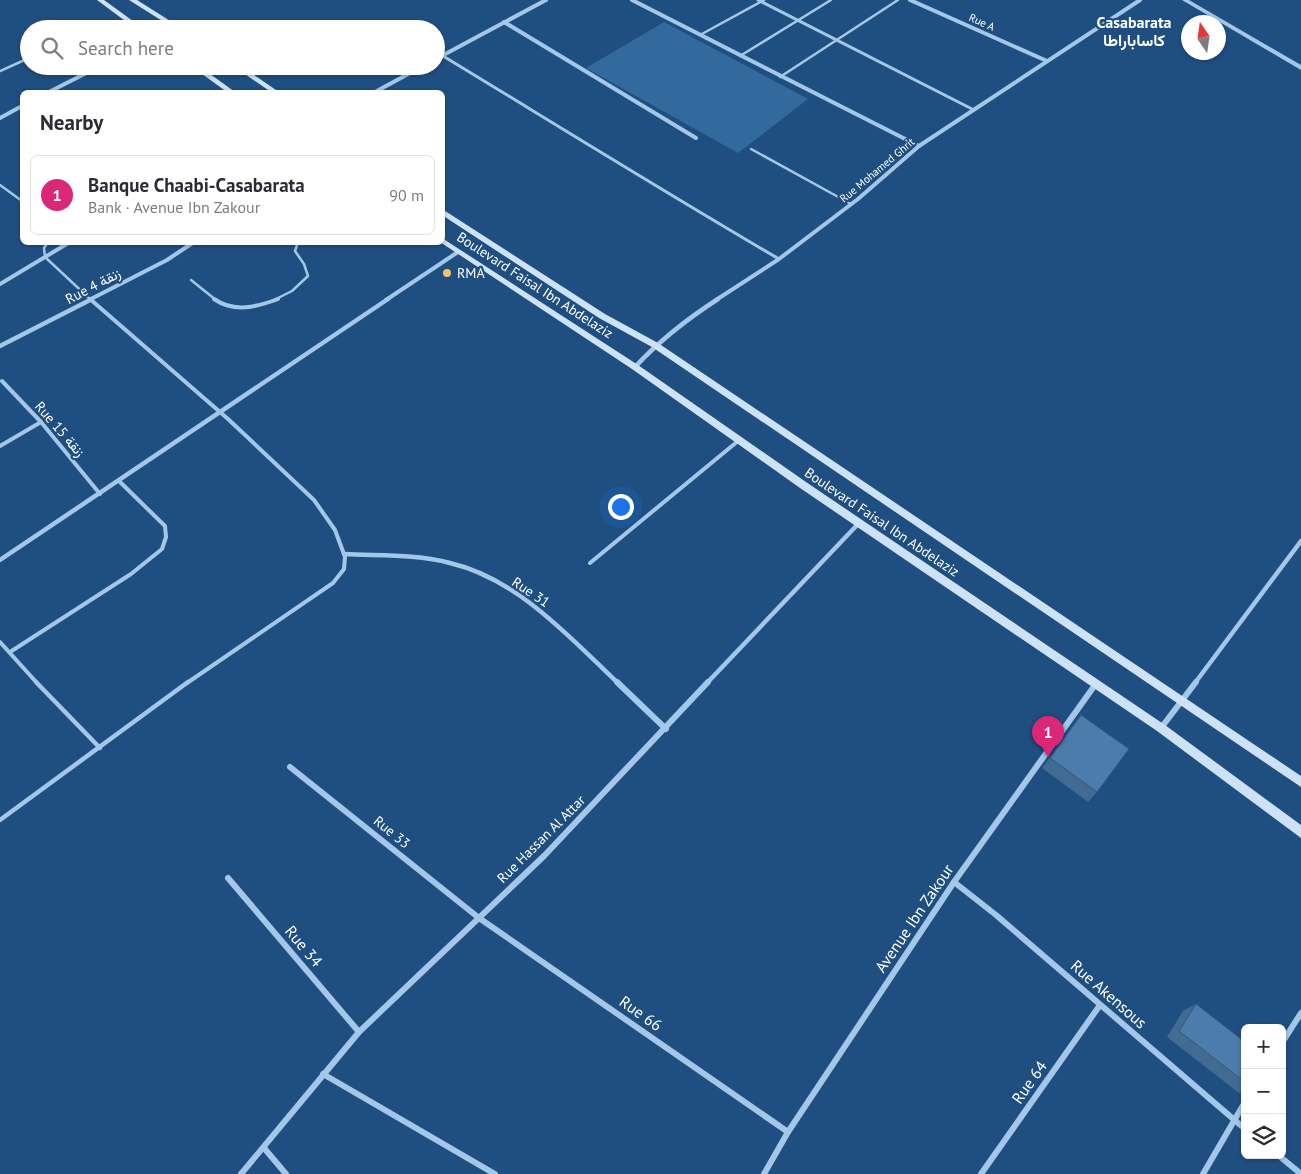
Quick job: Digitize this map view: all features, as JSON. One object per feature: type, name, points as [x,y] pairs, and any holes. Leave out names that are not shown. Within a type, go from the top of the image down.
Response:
[{"type":"main road","points":[[100,0],[128,20]]},
{"type":"main road","points":[[132,0],[165,20]]},
{"type":"main road","points":[[207,75],[228,90]]},
{"type":"main road","points":[[250,75],[272,90]]},
{"type":"main road","name":"Boulevard Faisal Ibn Abdelaziz","points":[[445,214],[602,316],[655,345],[1301,782]]},
{"type":"main road","name":"Boulevard Faisal Ibn Abdelaziz","points":[[445,242],[635,367],[803,485],[1161,728],[1301,832]]},
{"type":"street","points":[[445,55],[546,0]]},
{"type":"street","points":[[632,0],[780,77],[919,146]]},
{"type":"street","name":"Rue A","points":[[910,0],[1047,61]]},
{"type":"street","name":"Rue Mohamed Ghrit","points":[[635,367],[655,345],[685,320],[779,259],[851,204],[919,146],[1140,0]]},
{"type":"street","points":[[1185,0],[1301,68]]},
{"type":"street","points":[[761,1],[974,110]]},
{"type":"street","points":[[504,22],[696,138]]},
{"type":"street","points":[[445,57],[639,174],[680,201],[779,259]]},
{"type":"street","points":[[53,90],[82,75]]},
{"type":"street","points":[[379,90],[406,75]]},
{"type":"street","points":[[0,118],[20,107]]},
{"type":"street","points":[[0,284],[65,245]]},
{"type":"street","name":"Rue 4 زنقة","points":[[0,346],[166,260],[189,245]]},
{"type":"street","points":[[0,560],[100,494],[331,335],[458,252]]},
{"type":"street","name":"Rue Hassan Al Attar","points":[[241,1174],[359,1032],[544,856],[666,729],[859,522]]},
{"type":"street","points":[[1161,728],[1301,541]]},
{"type":"street","name":"Rue 31","points":[[344,554],[451,563],[489,578],[548,617],[666,729]]},
{"type":"street","name":"Avenue Ibn Zakour","points":[[764,1174],[788,1132],[954,882],[1095,685]]},
{"type":"street","name":"Rue 33","points":[[290,767],[479,918]]},
{"type":"street","name":"Rue 34","points":[[228,878],[359,1032]]},
{"type":"street","name":"Rue Akensous","points":[[954,882],[996,915],[1241,1126]]},
{"type":"street","name":"Rue 66","points":[[479,918],[788,1132]]},
{"type":"street","name":"Rue 64","points":[[981,1174],[1100,1005]]},
{"type":"street","points":[[1286,1037],[1301,1013]]},
{"type":"street","points":[[323,1074],[495,1174]]},
{"type":"street","points":[[1203,1174],[1241,1109]]},
{"type":"street","points":[[264,1148],[286,1174]]},
{"type":"street","points":[[1283,1159],[1301,1174]]},
{"type":"lane","points":[[740,56],[831,0]]},
{"type":"lane","points":[[780,77],[898,0]]},
{"type":"lane","points":[[700,35],[761,1]]},
{"type":"lane","points":[[0,71],[20,62]]},
{"type":"lane","points":[[751,149],[851,204]]},
{"type":"lane","points":[[0,185],[20,200]]},
{"type":"lane","points":[[0,820],[100,748],[147,711],[314,595],[330,587],[345,564],[344,554],[332,526],[314,500],[220,411],[90,300],[45,257],[44,248],[46,245]]},
{"type":"lane","points":[[191,280],[222,304],[232,307],[243,308],[269,302],[294,291],[308,276],[304,264],[295,251],[297,245]]},
{"type":"lane","name":"Rue 15 زنقة","points":[[2,381],[41,422],[100,494]]},
{"type":"lane","points":[[0,446],[41,422]]},
{"type":"lane","points":[[590,563],[740,439]]},
{"type":"lane","points":[[10,652],[131,574],[162,549],[166,537],[165,526],[119,480]]},
{"type":"lane","points":[[0,642],[64,713],[100,748]]},
{"type":"shaded area","points":[[664,22],[808,99],[738,153],[586,68]]},
{"type":"building","points":[[1081,715],[1129,749],[1097,792],[1050,758]]},
{"type":"building","points":[[1196,1004],[1241,1039],[1241,1079],[1179,1031]]},
{"type":"place","name":"RMA","points":[[447,273]]},
{"type":"place","name":"Banque Chaabi-Casabarata","points":[[1048,757]]},
{"type":"district","name":"Casabarata كاساباراطا","points":[[1134,31]]}]
